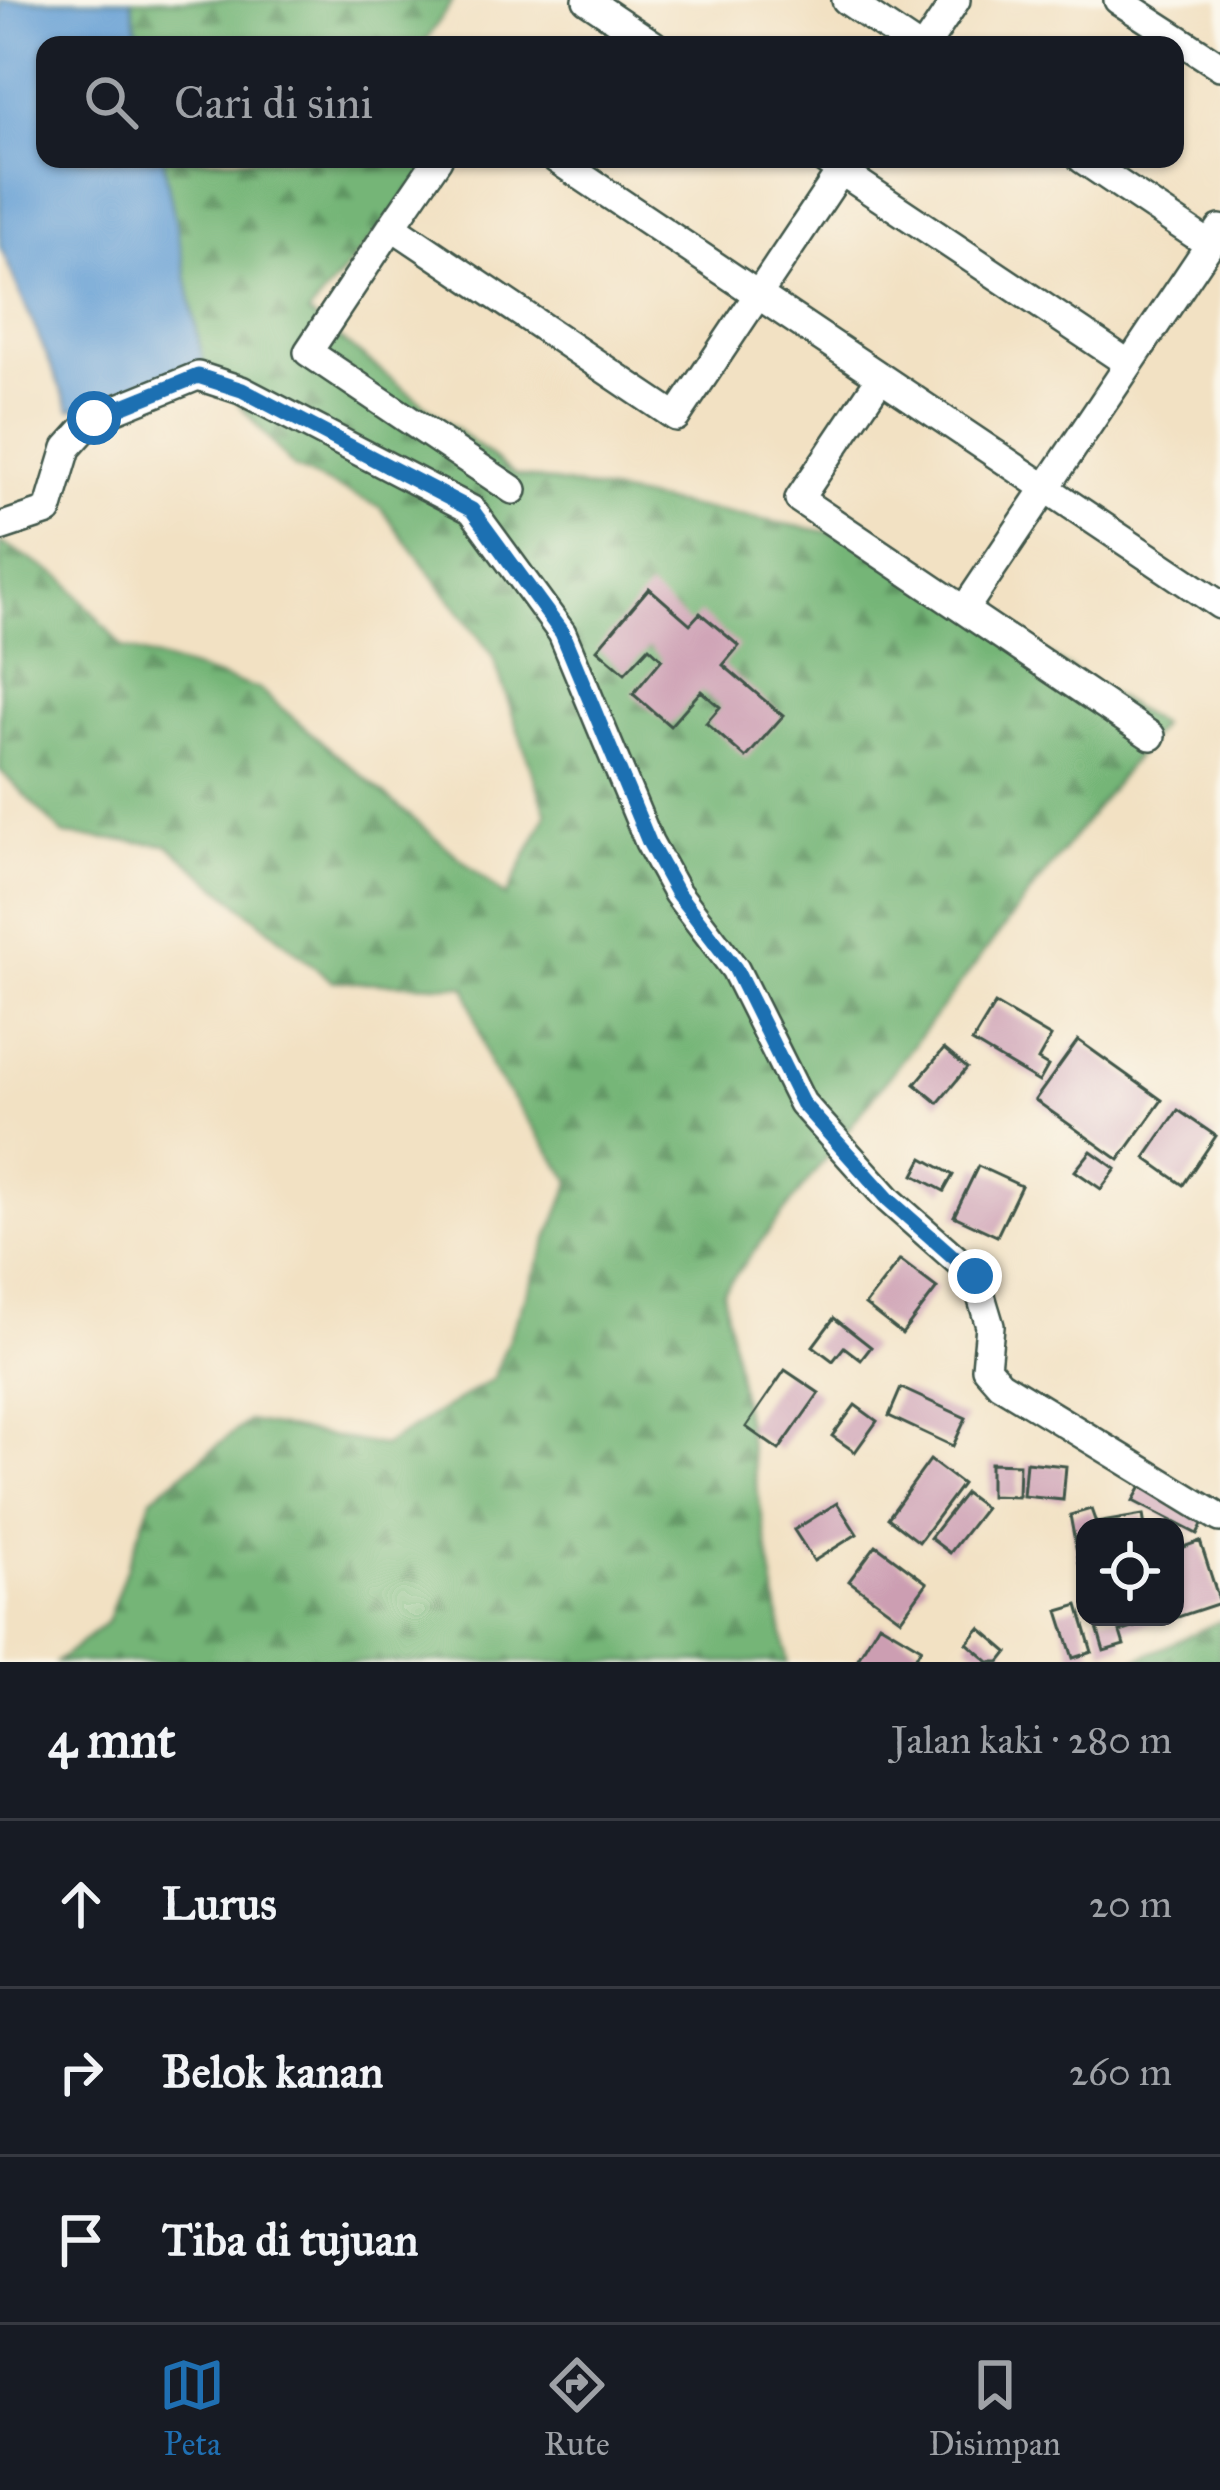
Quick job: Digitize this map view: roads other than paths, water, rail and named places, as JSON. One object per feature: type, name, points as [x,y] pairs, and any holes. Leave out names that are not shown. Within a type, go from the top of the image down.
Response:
[{"type":"street","points":[[587,0],[641,36]]},
{"type":"street","points":[[846,0],[900,36]]},
{"type":"street","points":[[932,36],[956,0]]},
{"type":"street","points":[[1118,0],[1174,36]]},
{"type":"street","points":[[1184,43],[1220,66]]},
{"type":"street","points":[[432,168],[308,352],[513,490]]},
{"type":"street","points":[[569,168],[1220,605]]},
{"type":"street","points":[[392,226],[676,417],[835,168]]},
{"type":"street","points":[[845,168],[1129,364]]},
{"type":"street","points":[[964,610],[1215,237],[1097,168]]},
{"type":"street","points":[[0,527],[48,511],[67,448],[94,418],[198,376],[242,390],[472,510],[562,633],[649,842],[677,893],[735,968],[802,1103],[889,1200],[975,1276],[990,1326],[986,1368],[1000,1384],[1220,1518]]},
{"type":"street","points":[[881,377],[799,499],[1151,736]]},
{"type":"water","points":[[0,0],[131,0],[138,36],[36,36],[36,168],[165,168],[203,362],[70,410],[0,246]]}]
